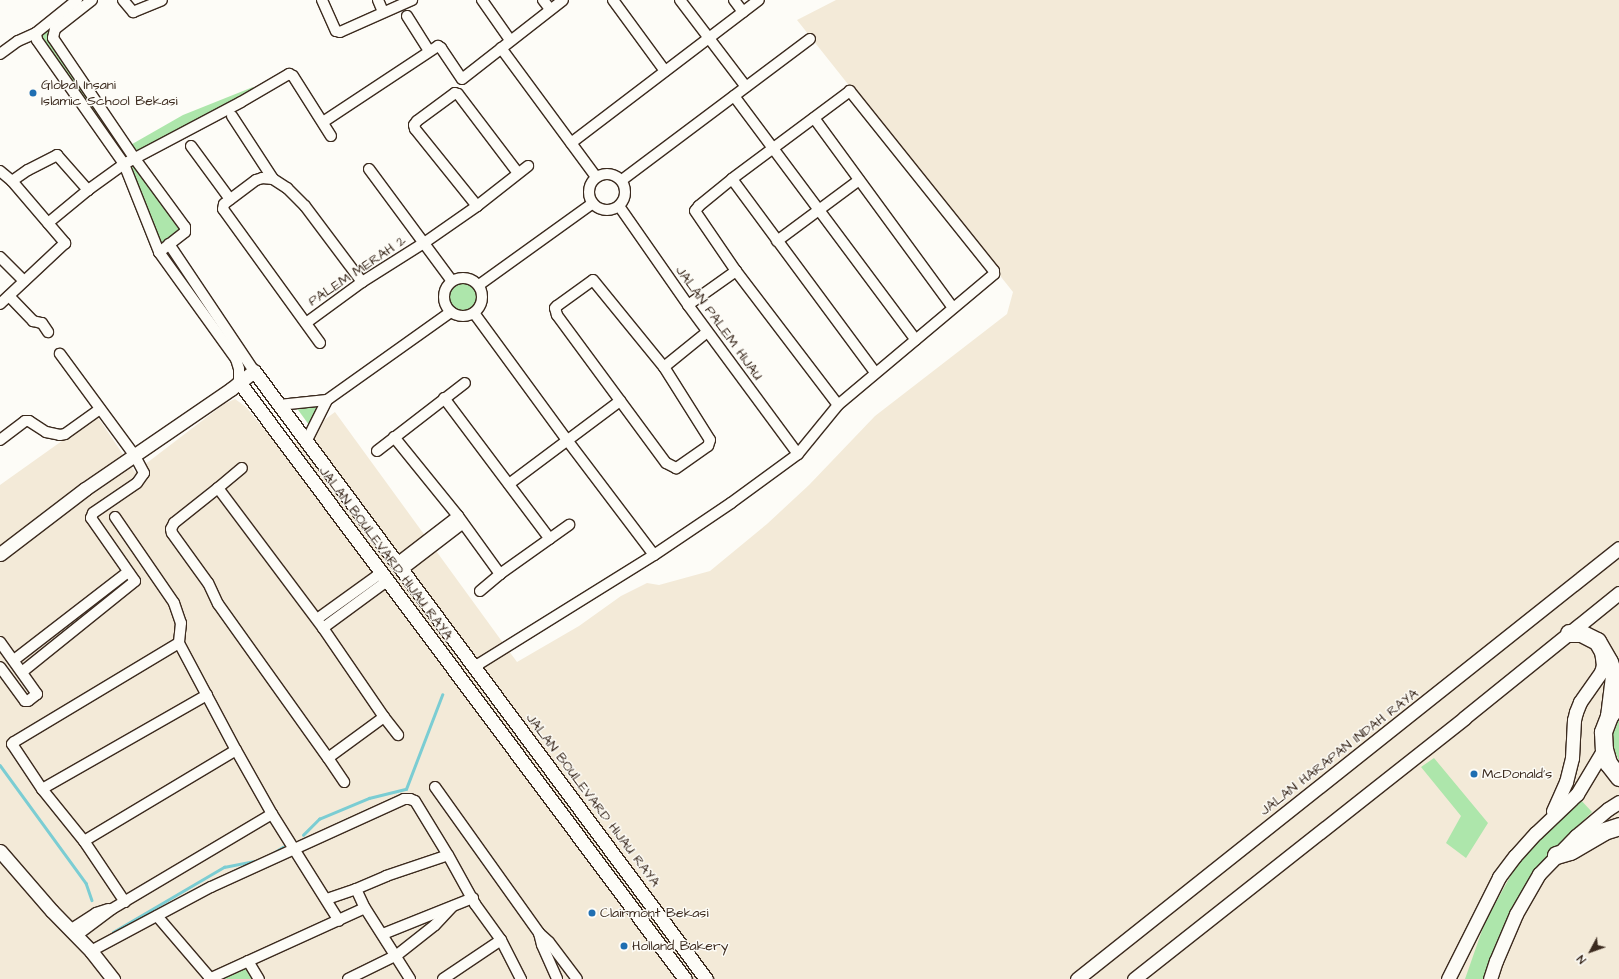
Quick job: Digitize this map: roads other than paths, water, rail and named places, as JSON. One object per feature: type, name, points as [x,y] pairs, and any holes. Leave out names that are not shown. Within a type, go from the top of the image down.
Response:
[{"type":"highway","points":[[1569,633],[1581,633],[1590,637],[1599,644],[1614,676],[1609,716],[1603,732],[1604,749],[1608,763],[1619,777]]},
{"type":"highway","points":[[1609,716],[1619,703]]},
{"type":"highway","points":[[1556,855],[1570,851],[1604,831],[1619,826]]},
{"type":"street","points":[[0,54],[18,41],[36,33],[77,0]]},
{"type":"street","points":[[92,0],[56,29],[53,38],[134,159],[185,227],[185,232],[159,252]]},
{"type":"street","points":[[123,0],[130,11],[134,12],[162,0]]},
{"type":"street","points":[[322,0],[336,31],[340,32],[412,0]]},
{"type":"street","points":[[378,0],[383,12]]},
{"type":"street","points":[[482,0],[510,40]]},
{"type":"street","points":[[543,0],[550,9]]},
{"type":"street","points":[[323,122],[429,51],[441,47],[461,79],[563,0]]},
{"type":"street","points":[[613,0],[665,71]]},
{"type":"street","points":[[680,0],[746,87]]},
{"type":"street","points":[[734,0],[743,12]]},
{"type":"street","points":[[571,143],[759,0]]},
{"type":"street","points":[[408,16],[429,51]]},
{"type":"street","points":[[36,33],[38,42],[124,164],[159,252],[236,359],[239,369],[239,382]]},
{"type":"street","points":[[622,180],[810,39]]},
{"type":"street","points":[[501,48],[596,177]]},
{"type":"street","points":[[48,223],[88,190],[124,164],[241,102],[289,74],[293,76],[331,136]]},
{"type":"street","points":[[474,667],[654,555],[731,503],[798,454],[838,405],[875,372],[916,340],[991,277],[994,271],[850,91],[772,149],[699,206],[695,211],[736,271],[838,405]]},
{"type":"street","points":[[477,206],[415,129],[414,125],[416,121],[456,93],[458,94],[518,173]]},
{"type":"street","points":[[734,96],[772,149],[916,340]]},
{"type":"street","points":[[232,116],[273,179],[287,188],[305,206],[362,282]]},
{"type":"street","points":[[814,118],[953,308]]},
{"type":"street","points":[[191,146],[230,199]]},
{"type":"street","points":[[12,181],[28,170],[57,154],[88,190]]},
{"type":"street","name":"PALEM MERAH 2","points":[[306,323],[362,282],[424,243],[477,206],[528,166]]},
{"type":"street","points":[[369,169],[452,281]]},
{"type":"street","points":[[0,171],[12,181],[65,244],[0,304]]},
{"type":"street","points":[[607,173],[618,176],[622,180],[625,186],[626,194],[624,201],[613,210],[598,208],[590,198],[589,186],[596,177],[607,173]]},
{"type":"street","points":[[273,179],[262,178],[256,180],[224,204],[223,209],[320,343]]},
{"type":"street","points":[[732,180],[875,372]]},
{"type":"street","points":[[777,241],[859,180]]},
{"type":"street","points":[[479,285],[593,203]]},
{"type":"street","name":"JALAN PALEM HIJAU","points":[[619,206],[707,332],[798,454]]},
{"type":"street","points":[[0,554],[85,490],[254,371],[169,244]]},
{"type":"street","points":[[0,257],[24,281]]},
{"type":"street","points":[[688,305],[736,271]]},
{"type":"street","points":[[459,278],[466,278],[473,280],[479,285],[482,292],[482,300],[480,307],[474,313],[463,316],[451,312],[444,299],[445,289],[452,281],[459,278]]},
{"type":"street","points":[[596,281],[664,367],[710,440],[708,446],[676,468],[671,467],[666,463],[557,315],[555,308],[590,282],[596,281]]},
{"type":"street","points":[[9,296],[33,321],[42,323],[48,332]]},
{"type":"street","points":[[306,442],[327,400],[451,312]]},
{"type":"street","points":[[474,313],[654,555]]},
{"type":"street","points":[[664,367],[707,332]]},
{"type":"street","points":[[22,672],[134,583],[135,580],[91,518],[93,513],[142,478],[144,473],[134,456],[60,354]]},
{"type":"street","name":"JALAN BOULEVARD HIJAU RAYA","points":[[254,371],[706,979]]},
{"type":"street","name":"JALAN BOULEVARD HIJAU RAYA","points":[[239,382],[685,979]]},
{"type":"street","points":[[377,451],[464,383]]},
{"type":"street","points":[[444,398],[550,539]]},
{"type":"street","points":[[279,405],[327,400]]},
{"type":"street","points":[[509,484],[620,401]]},
{"type":"street","points":[[0,440],[25,421],[29,421],[46,432],[60,435],[65,434],[100,409]]},
{"type":"street","points":[[394,437],[460,520],[500,574]]},
{"type":"street","points":[[242,468],[174,523],[171,528],[172,532],[208,583],[218,604],[344,782]]},
{"type":"street","points":[[324,497],[339,486]]},
{"type":"street","points":[[218,488],[317,619],[398,735]]},
{"type":"street","points":[[115,517],[174,603],[181,623],[179,643],[272,814],[294,846],[339,921]]},
{"type":"street","points":[[399,567],[460,520]]},
{"type":"street","points":[[480,591],[500,574],[569,525]]},
{"type":"street","name":"JALAN HARAPAN INDAH RAYA","points":[[1077,979],[1619,548]]},
{"type":"street","points":[[14,660],[128,572]]},
{"type":"street","points":[[317,619],[343,600],[384,577]]},
{"type":"street","points":[[323,628],[349,609],[384,577]]},
{"type":"street","points":[[1134,979],[1464,718],[1619,593]]},
{"type":"street","points":[[343,600],[349,609]]},
{"type":"street","points":[[0,642],[37,693],[28,701],[24,701],[0,667]]},
{"type":"street","points":[[125,902],[84,841],[42,789],[13,747],[14,742],[179,643]]},
{"type":"street","points":[[1550,818],[1566,782],[1572,758],[1574,720],[1576,712],[1580,702],[1601,672],[1603,664],[1599,644]]},
{"type":"street","points":[[42,789],[207,695]]},
{"type":"street","points":[[328,758],[384,716]]},
{"type":"street","points":[[1448,979],[1499,877],[1514,856],[1550,818],[1577,794],[1604,749]]},
{"type":"street","points":[[84,841],[236,750]]},
{"type":"street","points":[[526,767],[540,755]]},
{"type":"street","points":[[435,787],[538,933],[548,942],[576,979]]},
{"type":"street","points":[[91,951],[211,887],[294,846],[404,799],[410,799],[416,801],[473,898],[501,940],[521,979]]},
{"type":"street","points":[[1490,979],[1516,914],[1539,874],[1556,855],[1608,809],[1619,802]]},
{"type":"street","points":[[73,933],[272,814]]},
{"type":"street","points":[[0,851],[91,951],[110,978]]},
{"type":"street","points":[[327,899],[356,889],[386,876],[448,855]]},
{"type":"street","points":[[356,889],[365,908],[397,955],[410,979]]},
{"type":"street","points":[[383,934],[473,898]]},
{"type":"street","points":[[348,979],[397,955],[435,925],[452,907]]},
{"type":"street","points":[[156,916],[210,979],[248,960],[339,921],[365,908]]},
{"type":"street","points":[[538,933],[557,979]]},
{"type":"street","points":[[443,979],[501,940]]},
{"type":"street","points":[[248,960],[259,979]]},
{"type":"waterway","points":[[303,835],[319,819],[369,798],[406,789],[442,695]]},
{"type":"waterway","points":[[0,765],[86,883],[92,900]]},
{"type":"waterway","points":[[270,855],[283,847]]},
{"type":"waterway","points":[[113,932],[224,867],[256,861]]},
{"type":"place","name":"Global Insani Islamic School Bekasi","points":[[33,93]]},
{"type":"place","name":"McDonald's","points":[[1474,774]]},
{"type":"place","name":"Clairmont Bekasi","points":[[592,913]]},
{"type":"place","name":"Holland Bakery","points":[[624,946]]}]
